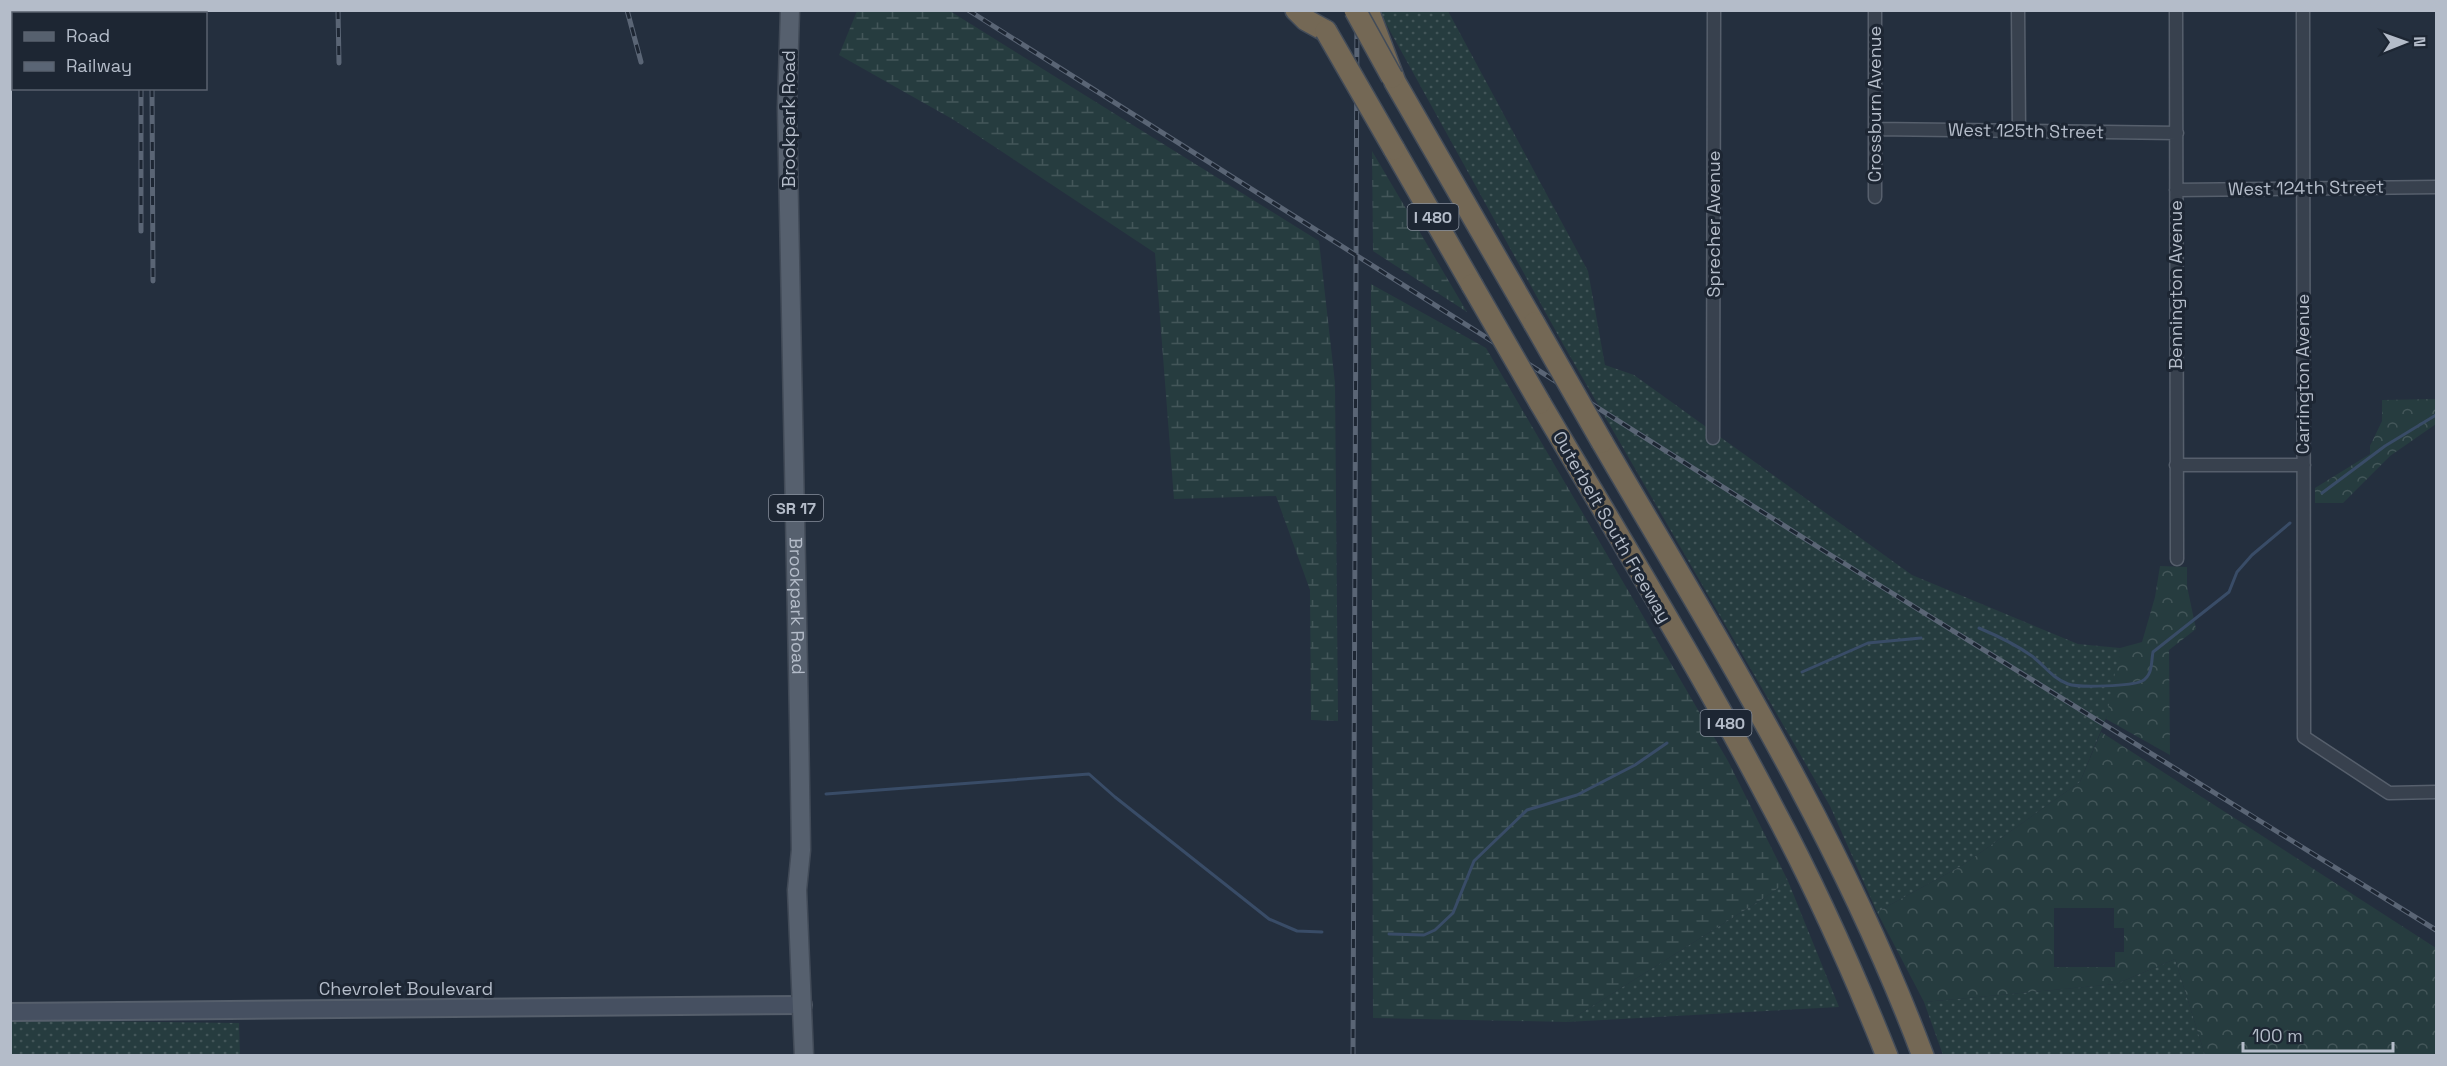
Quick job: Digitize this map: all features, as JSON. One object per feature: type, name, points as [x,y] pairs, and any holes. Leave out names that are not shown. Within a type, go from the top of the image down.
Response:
[{"type":"highway","points":[[1296,10],[1306,20],[1326,31]]},
{"type":"highway","name":"Outerbelt South Freeway","points":[[1315,10],[1773,808],[1814,890],[1887,1056]]},
{"type":"highway","name":"Outerbelt South Freeway","points":[[1355,10],[1741,681],[1806,799],[1870,931],[1923,1056]]},
{"type":"highway","points":[[1368,10],[1393,79]]},
{"type":"main road","name":"Brookpark Road","points":[[790,10],[787,108],[801,850],[797,890],[804,1056]]},
{"type":"main road","name":"Chevrolet Boulevard","points":[[10,1012],[802,1005]]},
{"type":"street","name":"Sprecher Avenue","points":[[1713,438],[1714,10]]},
{"type":"street","name":"Crossburn Avenue","points":[[1875,10],[1875,197]]},
{"type":"street","points":[[2018,10],[2019,132]]},
{"type":"street","name":"Bennington Avenue","points":[[2176,10],[2177,559]]},
{"type":"street","name":"Carrington Avenue","points":[[2303,10],[2304,737],[2389,793],[2436,792]]},
{"type":"street","name":"West 125th Street","points":[[1875,129],[2177,133]]},
{"type":"street","name":"West 124th Street","points":[[2176,190],[2436,187]]},
{"type":"street","points":[[2176,465],[2304,465]]},
{"type":"green space","points":[[857,11],[950,11],[1319,241],[1335,383],[1338,721],[1311,720],[1310,590],[1276,496],[1174,499],[1155,253],[954,120],[839,55]]},
{"type":"green space","points":[[1379,11],[1448,11],[1588,271],[1605,365],[1634,375],[1912,575],[2078,644],[2120,648],[2113,701],[2080,782],[1963,865],[1877,912],[1830,806],[1563,344]]},
{"type":"green space","points":[[1372,151],[1467,312],[1373,251]]},
{"type":"green space","points":[[1371,284],[1486,348],[1728,761],[1788,881],[1567,1022],[1373,1018]]},
{"type":"green space","points":[[2436,399],[2436,424],[2390,456],[2343,503],[2315,503],[2315,488],[2370,454],[2370,446],[2382,421],[2382,400]]},
{"type":"green space","points":[[2160,566],[2187,567],[2187,586],[2196,629],[2169,650],[2170,755],[2106,719],[2120,648],[2142,642],[2155,597]]},
{"type":"green space","points":[[2101,732],[2436,948],[2436,1055],[2205,1055],[2175,959],[2116,984],[1924,1002],[1877,912],[1963,865],[2080,782]],"holes":[[[2054,908],[2114,908],[2114,928],[2124,928],[2124,952],[2115,952],[2115,967],[2054,967]]]},
{"type":"green space","points":[[1788,881],[1839,1007],[1567,1022],[1764,898]]},
{"type":"green space","points":[[2175,959],[2205,1055],[1943,1055],[1924,1002],[2116,984]]},
{"type":"green space","points":[[11,1020],[239,1023],[240,1055],[11,1055]]},
{"type":"waterway","points":[[2322,493],[2385,446],[2436,415]]},
{"type":"waterway","points":[[1979,628],[2026,652],[2053,675],[2068,684],[2105,686],[2142,681],[2150,672],[2153,652],[2229,592],[2237,572],[2252,555],[2290,523]]},
{"type":"waterway","points":[[1802,672],[1868,643],[1921,638]]},
{"type":"waterway","points":[[1389,934],[1424,935],[1435,930],[1453,913],[1474,861],[1527,810],[1577,795],[1635,765],[1667,743]]},
{"type":"waterway","points":[[826,794],[1089,774],[1269,919],[1297,931],[1322,932]]},
{"type":"railway","points":[[338,10],[339,63]]},
{"type":"railway","points":[[627,10],[641,62]]},
{"type":"railway","points":[[968,10],[1829,554],[2436,930]]},
{"type":"railway","points":[[1353,1056],[1357,10]]},
{"type":"railway","points":[[141,90],[141,231]]},
{"type":"railway","points":[[152,90],[153,281]]}]
